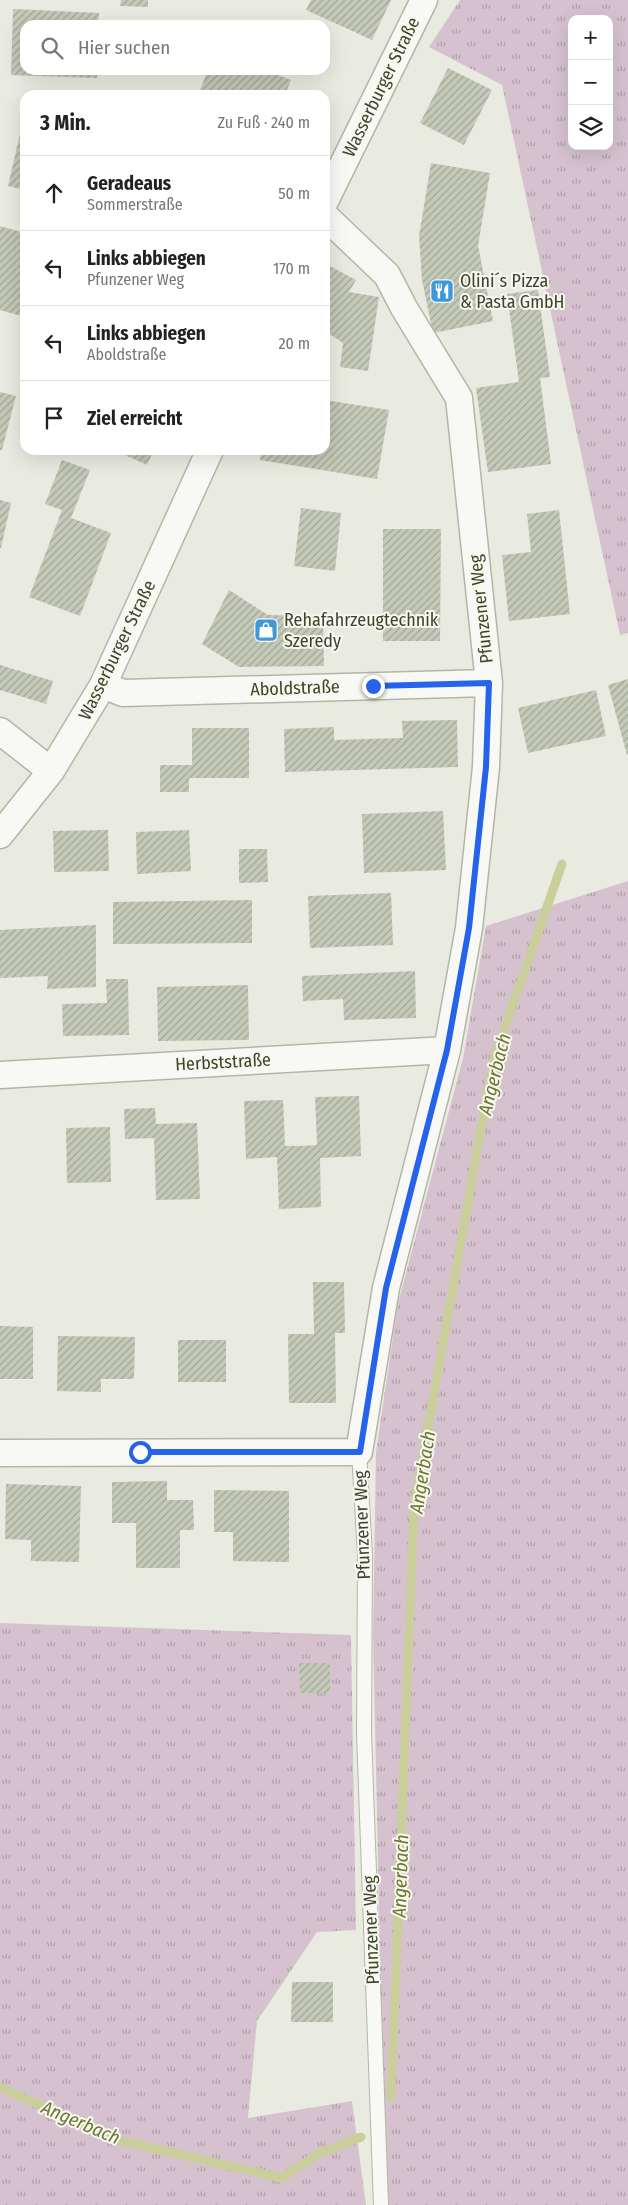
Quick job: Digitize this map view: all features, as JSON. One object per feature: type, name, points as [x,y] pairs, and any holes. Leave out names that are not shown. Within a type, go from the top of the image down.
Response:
[{"type":"street","name":"Wasserburger Straße","points":[[330,191],[424,0]]},
{"type":"street","name":"Pfunzener Weg","points":[[330,221],[388,275],[404,308],[459,398],[489,683],[486,767],[469,928],[447,1050],[386,1288],[360,1452]]},
{"type":"street","name":"Wasserburger Straße","points":[[0,835],[51,771],[103,685],[208,455]]},
{"type":"street","name":"Aboldstraße","points":[[103,685],[123,693],[489,683]]},
{"type":"street","points":[[0,730],[51,771]]},
{"type":"street","name":"Herbststraße","points":[[0,1075],[447,1050]]},
{"type":"street","points":[[0,1452],[360,1452]]},
{"type":"lane","name":"Pfunzener Weg","points":[[360,1452],[365,1555],[364,1733],[381,2205]]},
{"type":"green space","points":[[460,0],[628,0],[628,633],[620,635],[502,85],[429,47]]},
{"type":"green space","points":[[628,881],[628,2205],[389,2205],[384,2133],[373,1635],[376,1452],[398,1303],[463,1058],[486,926]]},
{"type":"green space","points":[[0,1623],[351,1635],[356,1930],[317,1932],[257,2021],[248,2118],[352,2101],[366,2205],[0,2205]]},
{"type":"building","points":[[121,0],[148,0],[148,7],[120,6]]},
{"type":"building","points":[[311,0],[391,0],[372,40],[306,10]]},
{"type":"building","points":[[13,9],[99,13],[98,20],[20,20],[20,75],[97,75],[97,78],[11,75]]},
{"type":"building","points":[[448,68],[492,90],[464,145],[420,123]]},
{"type":"building","points":[[206,75],[278,75],[291,80],[287,90],[200,90]]},
{"type":"building","points":[[20,134],[20,189],[8,186]]},
{"type":"building","points":[[431,163],[490,173],[478,246],[493,321],[433,333],[422,280],[419,236]]},
{"type":"building","points":[[0,226],[20,232],[20,316],[0,310]]},
{"type":"building","points":[[330,266],[356,280],[349,292],[379,297],[368,371],[340,367],[343,343],[330,334]]},
{"type":"building","points":[[538,290],[550,377],[540,378],[551,464],[488,472],[476,388],[519,382],[507,294]]},
{"type":"building","points":[[0,392],[16,396],[2,450],[0,450]]},
{"type":"building","points":[[330,401],[389,410],[377,479],[260,460],[260,455],[330,455]]},
{"type":"building","points":[[125,455],[152,455],[147,465]]},
{"type":"building","points":[[62,460],[90,470],[71,518],[111,533],[80,616],[29,597],[62,510],[45,504]]},
{"type":"building","points":[[0,500],[11,503],[1,548],[0,548]]},
{"type":"building","points":[[301,508],[341,513],[335,571],[294,566]]},
{"type":"building","points":[[559,510],[570,614],[509,621],[502,555],[531,552],[527,514]]},
{"type":"building","points":[[383,529],[441,529],[440,641],[383,641]]},
{"type":"building","name":"Rehafahrzeugtechnik Szeredy","points":[[229,590],[268,615],[323,616],[324,666],[239,667],[202,644]]},
{"type":"building","points":[[0,665],[53,681],[46,704],[0,690]]},
{"type":"building","points":[[628,679],[628,754],[627,755],[608,685]]},
{"type":"building","points":[[596,690],[606,736],[528,753],[518,708]]},
{"type":"building","points":[[457,720],[458,767],[285,772],[284,729],[334,727],[334,740],[403,738],[402,721]]},
{"type":"building","points":[[192,728],[249,728],[249,778],[189,778],[189,792],[160,792],[160,765],[192,765]]},
{"type":"building","points":[[443,811],[446,870],[364,873],[362,814]]},
{"type":"building","points":[[108,830],[109,871],[54,872],[53,831]]},
{"type":"building","points":[[189,830],[191,871],[137,874],[136,832]]},
{"type":"building","points":[[239,849],[267,849],[268,882],[239,883]]},
{"type":"building","points":[[391,893],[393,945],[310,948],[308,896]]},
{"type":"building","points":[[252,900],[252,943],[113,944],[113,902]]},
{"type":"building","points":[[96,925],[96,987],[47,989],[48,976],[0,978],[0,930]]},
{"type":"building","points":[[415,971],[416,1018],[344,1020],[343,999],[303,1001],[302,976]]},
{"type":"building","points":[[106,979],[128,979],[129,1035],[63,1036],[62,1004],[107,1003]]},
{"type":"building","points":[[248,985],[249,1040],[158,1041],[157,987]]},
{"type":"building","points":[[359,1096],[361,1156],[320,1158],[321,1207],[279,1209],[277,1157],[246,1159],[244,1101],[283,1100],[285,1146],[302,1146],[317,1145],[315,1097]]},
{"type":"building","points":[[155,1108],[156,1124],[197,1123],[200,1199],[156,1200],[154,1138],[125,1139],[124,1109]]},
{"type":"building","points":[[110,1127],[111,1182],[67,1183],[66,1128]]},
{"type":"building","points":[[313,1282],[344,1282],[345,1333],[335,1333],[336,1403],[289,1403],[288,1334],[314,1334]]},
{"type":"building","points":[[0,1326],[33,1327],[33,1379],[0,1379]]},
{"type":"building","points":[[58,1336],[135,1337],[134,1379],[101,1379],[101,1392],[57,1391]]},
{"type":"building","points":[[178,1340],[226,1340],[226,1382],[178,1382]]},
{"type":"building","points":[[167,1481],[167,1500],[193,1500],[194,1530],[180,1530],[180,1568],[136,1568],[136,1523],[112,1523],[112,1482]]},
{"type":"building","points":[[6,1484],[81,1486],[79,1562],[31,1561],[31,1540],[5,1539]]},
{"type":"building","points":[[214,1490],[289,1491],[289,1562],[233,1561],[233,1532],[214,1532]]},
{"type":"building","points":[[299,1663],[330,1663],[330,1693],[300,1693]]},
{"type":"building","points":[[292,1982],[333,1982],[333,2022],[291,2022]]},
{"type":"waterway","name":"Angerbach","points":[[391,2097],[414,1506],[493,1061],[562,864]]},
{"type":"waterway","name":"Angerbach","points":[[0,2087],[118,2140],[281,2178],[320,2153],[361,2137]]},
{"type":"place","name":"Olini´s Pizza & Pasta GmbH","points":[[442,291]]},
{"type":"place","name":"Rehafahrzeugtechnik Szeredy","points":[[266,630]]},
{"type":"route","points":[[140,1452],[360,1452],[386,1288],[447,1050],[469,928],[486,767],[489,683],[373,686]]}]
